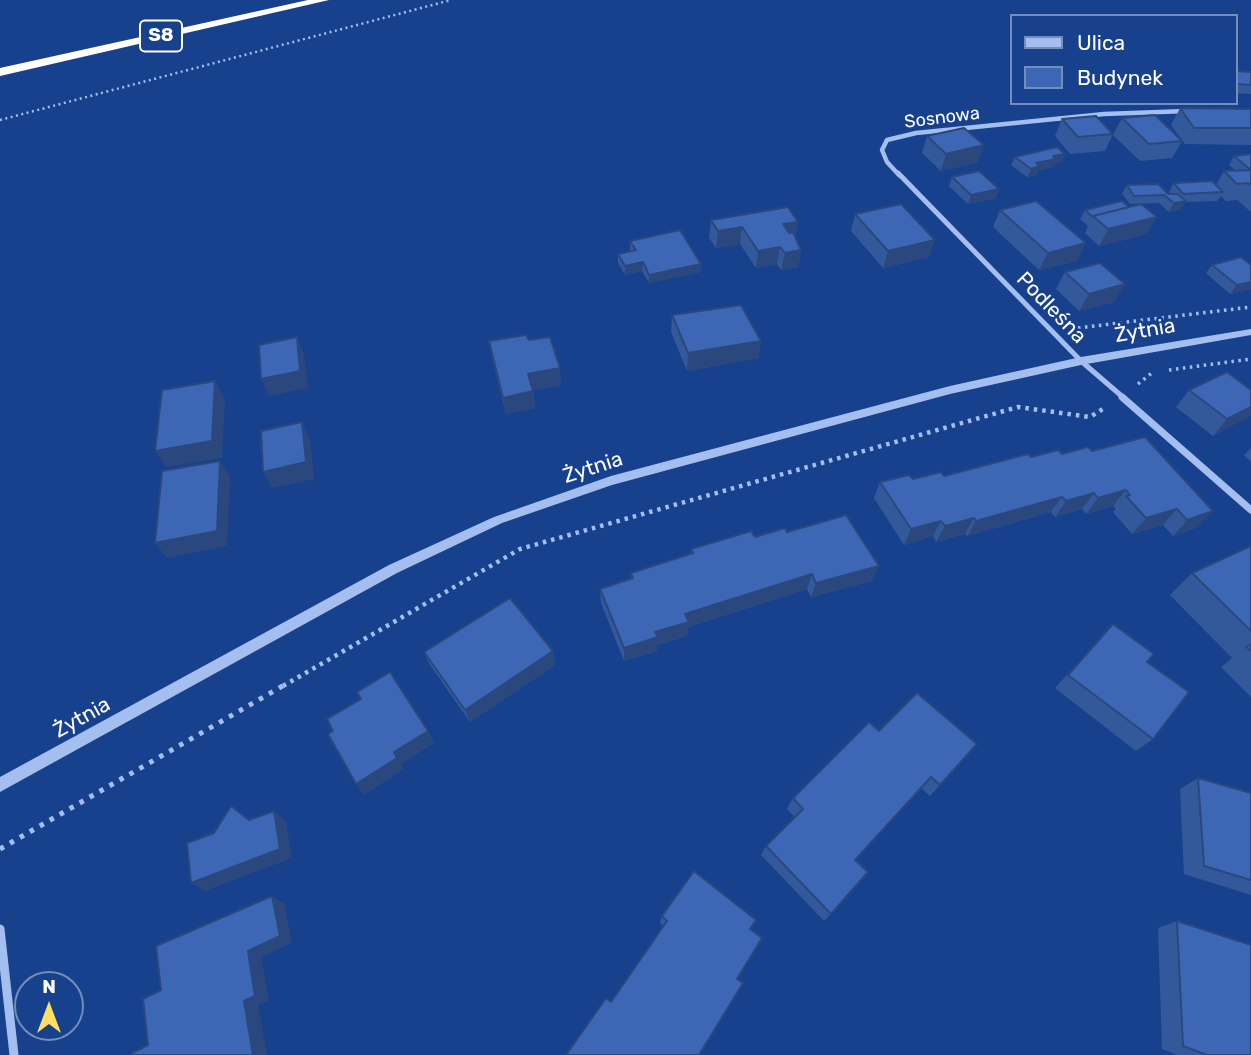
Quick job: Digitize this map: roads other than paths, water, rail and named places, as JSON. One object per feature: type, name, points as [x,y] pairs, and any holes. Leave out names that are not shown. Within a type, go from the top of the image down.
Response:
[{"type":"highway","name":"S8","points":[[0,72],[323,0]]},
{"type":"street","name":"Sosnowa","points":[[887,140],[916,133],[1104,114],[1191,111]]},
{"type":"street","name":"Podleśna","points":[[887,140],[882,150],[887,162],[1052,332],[1121,398],[1251,510]]},
{"type":"street","name":"Żytnia","points":[[0,785],[393,569],[498,520],[611,481],[950,390],[1081,361],[1251,332]]},
{"type":"street","points":[[0,929],[14,1055]]}]
